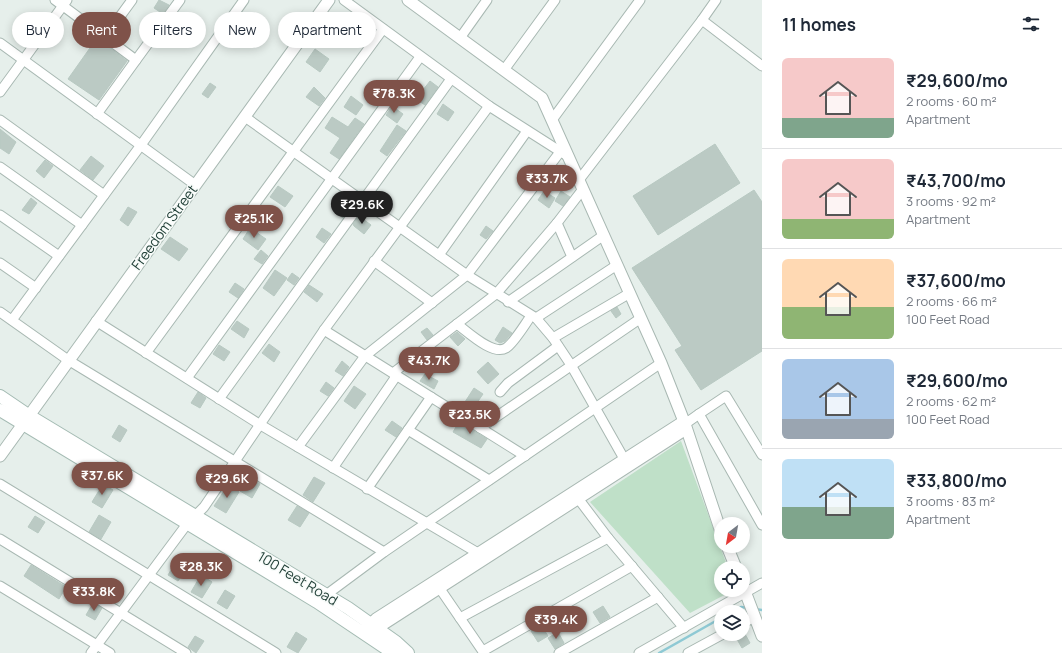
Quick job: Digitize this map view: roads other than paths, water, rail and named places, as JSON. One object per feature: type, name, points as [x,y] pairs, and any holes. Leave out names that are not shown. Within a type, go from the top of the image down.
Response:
[{"type":"main road","name":"100 Feet Road","points":[[0,396],[25,419],[187,524],[408,653]]},
{"type":"main road","name":"100 Feet Road","points":[[0,410],[25,419],[196,516],[326,595],[370,630],[387,652]]},
{"type":"street","points":[[123,12],[132,0]]},
{"type":"street","points":[[97,114],[180,0]]},
{"type":"street","points":[[12,320],[141,145],[244,0]]},
{"type":"street","name":"Freedom Street","points":[[0,456],[194,184],[245,117],[329,0]]},
{"type":"street","points":[[344,0],[451,79],[565,155]]},
{"type":"street","points":[[460,38],[487,0]]},
{"type":"street","points":[[504,70],[555,0]]},
{"type":"street","points":[[552,120],[640,0]]},
{"type":"street","points":[[333,468],[395,374],[496,294],[557,223],[581,185],[716,0]]},
{"type":"street","points":[[413,1],[460,38],[542,98],[565,155],[581,185],[661,363],[685,425],[716,517]]},
{"type":"street","points":[[0,92],[62,2],[74,12]]},
{"type":"street","points":[[702,20],[762,66]]},
{"type":"street","points":[[146,353],[382,29]]},
{"type":"street","points":[[0,43],[194,184]]},
{"type":"street","points":[[120,48],[136,60]]},
{"type":"street","points":[[187,378],[333,179],[420,56]]},
{"type":"street","points":[[219,399],[361,201],[451,79]]},
{"type":"street","points":[[94,649],[119,613],[187,524],[196,516],[324,330],[490,106]]},
{"type":"street","points":[[245,117],[467,276],[534,317],[553,338],[571,365],[626,463]]},
{"type":"street","points":[[0,120],[104,196]]},
{"type":"street","points":[[439,255],[527,131]]},
{"type":"street","points":[[298,447],[365,356],[467,276],[565,155]]},
{"type":"street","points":[[0,167],[82,225]]},
{"type":"street","points":[[0,215],[59,256]]},
{"type":"street","points":[[557,223],[572,257]]},
{"type":"street","points":[[508,302],[604,235]]},
{"type":"street","points":[[374,262],[432,303]]},
{"type":"street","points":[[0,264],[36,288]]},
{"type":"street","points":[[457,324],[489,348],[501,350],[508,346],[534,317],[617,265]]},
{"type":"street","points":[[553,338],[630,293]]},
{"type":"street","points":[[0,312],[68,360],[384,552]]},
{"type":"street","points":[[480,428],[641,318]]},
{"type":"street","points":[[96,321],[259,424],[482,556]]},
{"type":"street","points":[[324,330],[525,456]]},
{"type":"street","points":[[500,392],[508,384],[558,346]]},
{"type":"street","points":[[326,595],[384,552],[661,363]]},
{"type":"street","points":[[370,630],[437,584],[685,425],[726,396],[762,455]]},
{"type":"street","points":[[367,488],[431,397]]},
{"type":"street","points":[[699,414],[762,525]]},
{"type":"street","points":[[408,430],[489,480]]},
{"type":"street","points":[[0,484],[276,653]]},
{"type":"street","points":[[575,496],[608,538],[684,628]]},
{"type":"street","points":[[460,618],[608,538]]},
{"type":"street","points":[[0,539],[186,653]]},
{"type":"street","points":[[437,584],[483,652],[632,566]]},
{"type":"street","points":[[750,587],[762,583]]},
{"type":"street","points":[[0,586],[94,649],[110,653]]},
{"type":"street","points":[[559,653],[658,597]]},
{"type":"street","points":[[639,653],[684,628],[732,597]]},
{"type":"street","points":[[747,597],[762,636]]},
{"type":"street","points":[[750,619],[755,616]]},
{"type":"street","points":[[688,653],[714,639]]},
{"type":"waterway","points":[[755,609],[762,610]]},
{"type":"waterway","points":[[659,653],[714,622]]}]
